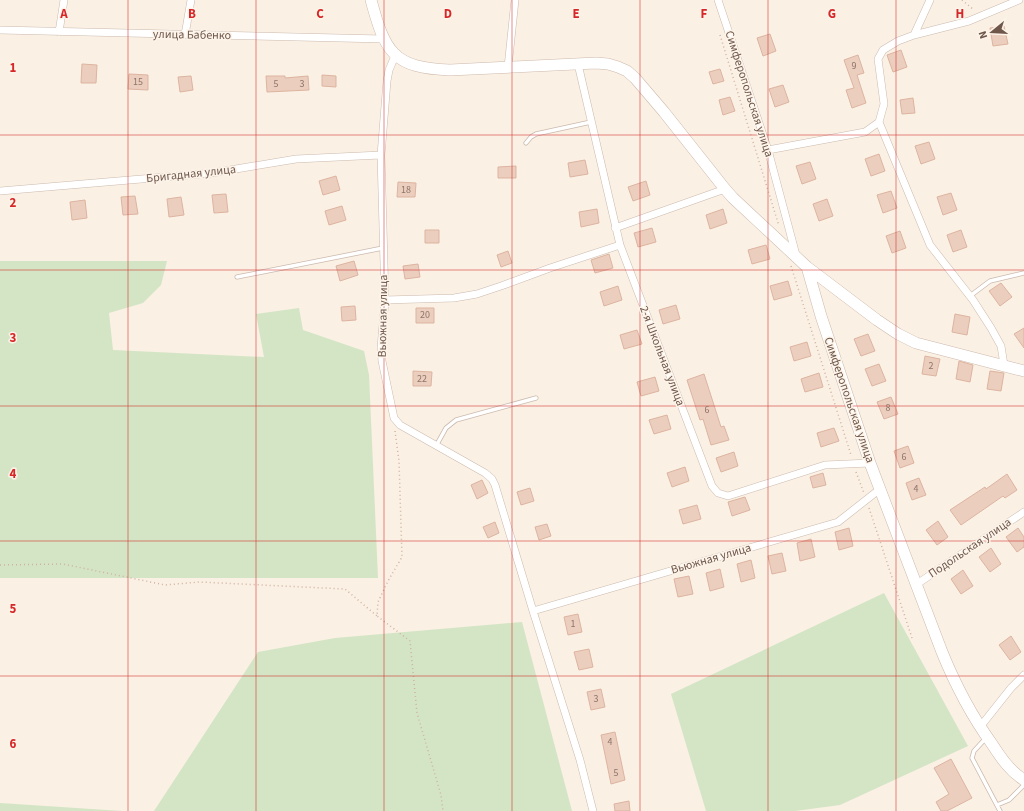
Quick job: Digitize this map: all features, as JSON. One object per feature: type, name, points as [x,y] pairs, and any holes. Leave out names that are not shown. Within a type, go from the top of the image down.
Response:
[{"type":"street","points":[[59,32],[64,0]]},
{"type":"street","points":[[185,35],[192,0]]},
{"type":"street","points":[[371,0],[383,39],[395,56],[412,65],[434,70],[450,70],[596,63],[608,64],[627,71],[635,78],[664,112],[724,189],[793,260]]},
{"type":"street","points":[[508,67],[515,0]]},
{"type":"street","name":"Симферопольская улица","points":[[718,0],[768,150],[793,260],[807,267],[821,316],[870,463],[952,677],[980,727],[1010,768],[1024,780]]},
{"type":"street","points":[[914,35],[930,0]]},
{"type":"street","points":[[1004,365],[1001,346],[991,328],[970,296],[930,245],[879,122],[884,104],[878,59],[883,50],[898,41],[914,35],[952,26],[1019,0]]},
{"type":"street","name":"улица Бабенко","points":[[0,30],[383,39]]},
{"type":"street","name":"Вьюжная улица","points":[[394,418],[382,361],[385,300],[381,155],[387,81],[389,70],[395,56]]},
{"type":"street","name":"2-я Школьная улица","points":[[578,64],[620,245],[712,486],[718,493],[728,496],[825,465],[870,463]]},
{"type":"street","points":[[768,150],[865,132],[879,122]]},
{"type":"street","name":"Бригадная улица","points":[[0,191],[212,173],[296,159],[381,155]]},
{"type":"street","points":[[615,228],[724,189]]},
{"type":"street","points":[[385,300],[454,298],[477,294],[620,245]]},
{"type":"street","points":[[807,267],[883,324],[916,343],[1024,371]]},
{"type":"street","points":[[394,418],[400,425],[486,473],[492,478],[580,760],[593,811]]},
{"type":"street","name":"Вьюжная улица","points":[[533,611],[838,522],[880,489]]},
{"type":"street","name":"Подольская улица","points":[[917,584],[1024,512]]},
{"type":"street","points":[[980,727],[1011,688],[1024,675]]},
{"type":"lane","points":[[526,144],[531,137],[536,134],[591,122]]},
{"type":"lane","points":[[237,278],[383,248]]},
{"type":"lane","points":[[970,296],[990,281],[1024,274]]},
{"type":"lane","points":[[436,446],[446,428],[456,420],[536,398]]},
{"type":"lane","points":[[987,737],[974,751],[972,758],[1000,811]]},
{"type":"lane","points":[[997,805],[1009,800],[1024,785]]},
{"type":"path","points":[[962,0],[981,16]]},
{"type":"path","points":[[719,31],[780,229]]},
{"type":"path","points":[[793,260],[854,464],[913,641]]},
{"type":"path","points":[[377,616],[378,602],[402,557],[399,461],[394,418]]},
{"type":"path","points":[[0,565],[63,564],[165,586],[200,582],[345,589],[410,642],[417,713],[441,795],[443,811]]},
{"type":"green space","points":[[0,261],[167,261],[161,285],[143,303],[109,313],[113,350],[264,357],[256,314],[299,308],[303,330],[364,351],[369,375],[378,578],[0,578]]},
{"type":"green space","points":[[884,593],[968,746],[840,805],[795,811],[706,811],[671,694]]},
{"type":"green space","points":[[522,622],[572,811],[154,811],[258,652],[335,638]]},
{"type":"green space","points":[[0,803],[122,811],[0,811]]},
{"type":"building","points":[[1004,26],[1008,44],[993,46],[990,28]]},
{"type":"building","points":[[770,34],[776,51],[763,56],[757,38]]},
{"type":"building","points":[[901,50],[907,67],[893,72],[887,55]]},
{"type":"building","points":[[858,55],[864,73],[857,75],[866,103],[852,108],[846,90],[854,88],[844,60]]},
{"type":"building","points":[[82,64],[97,65],[96,83],[81,83]]},
{"type":"building","points":[[720,69],[724,81],[713,84],[709,72]]},
{"type":"building","points":[[129,74],[148,75],[148,90],[128,89]]},
{"type":"building","points":[[322,75],[336,76],[336,87],[322,86]]},
{"type":"building","points":[[191,76],[193,90],[180,92],[178,77]]},
{"type":"building","points":[[266,76],[285,76],[285,78],[308,76],[309,90],[267,92]]},
{"type":"building","points":[[783,85],[789,102],[775,107],[769,89]]},
{"type":"building","points":[[730,97],[735,111],[723,115],[719,100]]},
{"type":"building","points":[[913,98],[915,113],[902,114],[900,100]]},
{"type":"building","points":[[929,142],[935,159],[921,164],[915,146]]},
{"type":"building","points":[[879,154],[885,171],[871,176],[865,159]]},
{"type":"building","points":[[585,160],[588,174],[570,177],[568,163]]},
{"type":"building","points":[[810,162],[816,179],[802,184],[796,166]]},
{"type":"building","points":[[516,166],[516,178],[498,178],[498,167]]},
{"type":"building","points":[[336,176],[340,190],[323,195],[319,181]]},
{"type":"building","points":[[646,181],[650,195],[633,201],[628,187]]},
{"type":"building","points":[[398,182],[416,183],[415,197],[397,197]]},
{"type":"building","points":[[891,191],[897,208],[883,213],[877,195]]},
{"type":"building","points":[[951,193],[957,210],[943,215],[937,197]]},
{"type":"building","points":[[226,194],[228,212],[214,213],[212,195]]},
{"type":"building","points":[[135,196],[138,214],[123,215],[121,197]]},
{"type":"building","points":[[181,197],[184,215],[169,217],[167,199]]},
{"type":"building","points":[[827,199],[833,216],[819,221],[813,204]]},
{"type":"building","points":[[85,200],[87,218],[72,220],[70,202]]},
{"type":"building","points":[[342,206],[346,220],[329,225],[325,211]]},
{"type":"building","points":[[597,209],[599,223],[581,227],[579,212]]},
{"type":"building","points":[[723,209],[727,223],[710,229],[706,215]]},
{"type":"building","points":[[652,228],[656,242],[638,247],[634,233]]},
{"type":"building","points":[[425,230],[439,230],[439,243],[425,243]]},
{"type":"building","points":[[961,230],[967,247],[953,252],[947,235]]},
{"type":"building","points":[[900,231],[906,248],[892,253],[886,236]]},
{"type":"building","points":[[766,245],[770,259],[752,264],[748,250]]},
{"type":"building","points":[[508,251],[512,263],[501,267],[497,255]]},
{"type":"building","points":[[609,254],[613,268],[595,273],[591,260]]},
{"type":"building","points":[[354,261],[358,275],[340,281],[336,266]]},
{"type":"building","points":[[418,264],[420,277],[405,279],[403,266]]},
{"type":"building","points":[[788,281],[792,295],[774,300],[770,286]]},
{"type":"building","points":[[1001,283],[1012,297],[1000,306],[989,291]]},
{"type":"building","points":[[618,286],[622,300],[604,306],[600,292]]},
{"type":"building","points":[[676,305],[680,319],[663,324],[659,310]]},
{"type":"building","points":[[355,306],[356,320],[342,321],[341,307]]},
{"type":"building","points":[[416,308],[434,308],[434,323],[416,323]]},
{"type":"building","points":[[955,314],[970,317],[967,335],[952,332]]},
{"type":"building","points":[[1024,328],[1024,348],[1014,334]]},
{"type":"building","points":[[637,330],[642,344],[624,349],[620,335]]},
{"type":"building","points":[[868,334],[875,351],[861,356],[854,339]]},
{"type":"building","points":[[807,342],[811,356],[794,361],[790,347]]},
{"type":"building","points":[[925,356],[940,359],[936,376],[922,374]]},
{"type":"building","points":[[959,361],[973,365],[970,382],[956,379]]},
{"type":"building","points":[[879,364],[886,381],[872,386],[865,369]]},
{"type":"building","points":[[413,371],[432,372],[431,386],[413,386]]},
{"type":"building","points":[[990,371],[1004,373],[1001,391],[987,389]]},
{"type":"building","points":[[819,373],[823,387],[805,392],[801,379]]},
{"type":"building","points":[[704,374],[721,427],[724,426],[729,440],[711,445],[703,419],[700,420],[687,380]]},
{"type":"building","points":[[655,377],[659,391],[641,396],[637,382]]},
{"type":"building","points":[[891,397],[898,414],[884,419],[877,402]]},
{"type":"building","points":[[667,415],[671,429],[654,434],[649,420]]},
{"type":"building","points":[[834,428],[839,441],[821,447],[817,433]]},
{"type":"building","points":[[908,446],[914,463],[900,468],[894,451]]},
{"type":"building","points":[[734,452],[738,466],[721,472],[716,458]]},
{"type":"building","points":[[685,467],[689,481],[672,487],[667,473]]},
{"type":"building","points":[[823,473],[826,485],[813,488],[810,477]]},
{"type":"building","points":[[1007,474],[1017,490],[1005,498],[1003,496],[961,525],[950,510],[985,487],[986,489]]},
{"type":"building","points":[[919,478],[926,495],[912,500],[906,483]]},
{"type":"building","points":[[482,480],[488,493],[477,499],[471,485]]},
{"type":"building","points":[[530,488],[534,501],[521,505],[517,492]]},
{"type":"building","points":[[745,497],[750,510],[732,516],[728,502]]},
{"type":"building","points":[[697,505],[701,519],[683,524],[679,510]]},
{"type":"building","points":[[938,521],[948,537],[937,545],[926,530]]},
{"type":"building","points":[[495,522],[499,533],[488,538],[483,527]]},
{"type":"building","points":[[547,524],[551,536],[539,540],[535,527]]},
{"type":"building","points":[[849,528],[853,546],[839,550],[835,532]]},
{"type":"building","points":[[1018,528],[1024,537],[1024,547],[1017,552],[1006,537]]},
{"type":"building","points":[[811,539],[815,557],[800,561],[797,543]]},
{"type":"building","points":[[991,548],[1001,564],[990,572],[979,557]]},
{"type":"building","points":[[782,553],[786,571],[772,574],[768,556]]},
{"type":"building","points":[[751,560],[755,578],[741,582],[737,564]]},
{"type":"building","points":[[720,569],[724,587],[710,591],[706,573]]},
{"type":"building","points":[[963,570],[973,586],[961,594],[951,579]]},
{"type":"building","points":[[689,576],[693,594],[678,597],[674,579]]},
{"type":"building","points":[[578,614],[582,632],[568,635],[564,617]]},
{"type":"building","points":[[1011,636],[1021,652],[1010,660],[999,645]]},
{"type":"building","points":[[589,649],[593,667],[579,670],[574,652]]},
{"type":"building","points":[[601,689],[605,707],[591,710],[587,692]]},
{"type":"building","points":[[615,732],[625,780],[611,784],[601,735]]},
{"type":"building","points":[[951,759],[972,798],[947,811],[941,811],[936,802],[949,794],[934,768]]},
{"type":"building","points":[[629,801],[630,811],[615,811],[614,804]]}]
